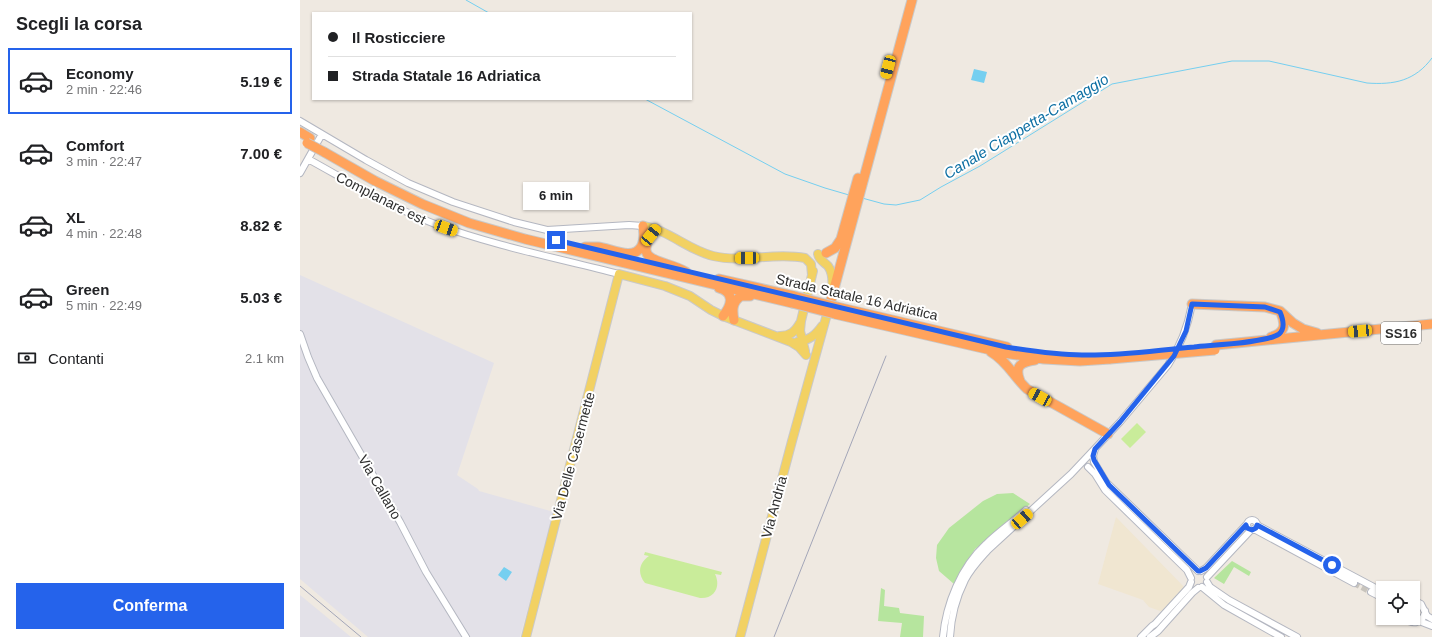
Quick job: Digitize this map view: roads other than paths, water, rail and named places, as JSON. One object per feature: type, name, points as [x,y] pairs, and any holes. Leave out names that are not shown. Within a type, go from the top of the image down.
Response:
[{"type":"highway","points":[[857,194],[865,155],[906,0]]},
{"type":"highway","points":[[831,300],[854,204],[912,0]]},
{"type":"highway","name":"Strada Statale 16 Adriatica","points":[[300,132],[306,140],[426,200],[499,226],[585,247],[774,299],[793,300]]},
{"type":"highway","name":"Strada Statale 16 Adriatica","points":[[325,150],[375,181],[422,204],[469,223],[525,238],[686,274],[943,336],[986,349],[1044,359],[1080,361],[1372,333],[1432,324]]},
{"type":"highway","points":[[822,256],[833,250],[840,241],[854,204]]},
{"type":"highway","name":"SS16","points":[[585,247],[599,247],[628,254],[636,252],[643,244],[644,226]]},
{"type":"highway","name":"SS16","points":[[656,229],[646,245],[647,254],[650,258],[677,266],[696,283],[723,289],[728,292],[731,301],[723,316]]},
{"type":"highway","name":"SS16","points":[[734,320],[733,306],[737,299],[741,296],[764,300],[774,299]]},
{"type":"highway","points":[[1192,304],[1265,307],[1280,312],[1303,329],[1322,334]]},
{"type":"highway","points":[[1256,341],[1277,335],[1281,332],[1284,323],[1280,312]]},
{"type":"highway","name":"Strada Statale 16 Adriatica","points":[[1216,347],[1322,334],[1432,330]]},
{"type":"highway","name":"Strada Statale 16 Adriatica","points":[[943,336],[1044,353],[1110,357]]},
{"type":"highway","points":[[986,349],[998,356],[1008,366],[1018,381],[1027,389],[1108,434]]},
{"type":"highway","points":[[1022,384],[1018,374],[1019,366],[1023,362],[1044,359]]},
{"type":"main road","points":[[644,226],[656,229],[695,250],[713,256],[734,258],[822,256],[812,275]]},
{"type":"main road","name":"Via Andria","points":[[740,637],[831,300],[833,282],[832,275],[822,256]]},
{"type":"main road","points":[[787,257],[803,258],[808,260],[812,265],[812,275],[801,320],[800,331],[809,362],[810,377]]},
{"type":"main road","points":[[619,274],[672,288],[690,296],[723,316],[792,342],[800,347],[806,355]]},
{"type":"main road","name":"Via Delle Casermette","points":[[526,637],[619,274]]},
{"type":"main road","points":[[777,336],[792,334],[796,331],[801,320]]},
{"type":"main road","points":[[792,342],[802,341],[813,336],[818,332],[825,320]]},
{"type":"street","points":[[300,121],[408,183],[453,202],[514,222],[548,230],[629,225],[644,226]]},
{"type":"street","points":[[300,173],[322,134]]},
{"type":"street","name":"Complanare est","points":[[308,159],[386,202],[433,224],[507,247],[619,274]]},
{"type":"street","points":[[943,637],[951,610],[965,580],[976,563],[988,550],[1071,474],[1120,422],[1174,356],[1186,331],[1192,304]]},
{"type":"street","name":"Via Callano","points":[[300,334],[317,378],[400,522],[426,572],[466,637]]},
{"type":"street","points":[[1095,449],[1093,456],[1094,461],[1109,485],[1199,571],[1204,573],[1210,587],[1229,600],[1297,637]]},
{"type":"street","points":[[1086,459],[1091,458],[1094,461]]},
{"type":"street","points":[[1086,459],[1085,464],[1095,474],[1105,490],[1187,570],[1194,586],[1200,588],[1224,605],[1281,637]]},
{"type":"street","points":[[1071,474],[1092,466],[1094,461]]},
{"type":"street","points":[[1141,637],[1154,630],[1192,593],[1200,588],[1254,528],[1255,521],[1251,520],[1248,522],[1206,568],[1194,573],[1189,587],[1154,630]]},
{"type":"street","points":[[1246,525],[1247,528],[1254,528],[1376,589]]},
{"type":"street","points":[[1254,528],[1354,583]]},
{"type":"street","points":[[1371,592],[1376,594]]},
{"type":"street","points":[[1420,603],[1428,616],[1432,619]]},
{"type":"street","points":[[950,637],[951,610]]},
{"type":"street","points":[[1420,620],[1424,616],[1425,610]]},
{"type":"street","points":[[1420,621],[1432,626]]},
{"type":"water","points":[[974,69],[987,72],[984,83],[971,80]]},
{"type":"water","points":[[504,567],[512,572],[506,581],[498,575]]},
{"type":"waterway","name":"Canale Ciappetta-Camaggio","points":[[466,0],[487,12]]},
{"type":"waterway","name":"Canale Ciappetta-Camaggio","points":[[862,198],[884,204],[896,205],[920,200],[980,166],[1112,84],[1232,61],[1269,61],[1367,83],[1386,83],[1411,77],[1425,66],[1432,58]]},
{"type":"waterway","name":"Canale Ciappetta-Camaggio","points":[[647,100],[785,174],[849,195]]},
{"type":"tunnel","points":[[1354,583],[1371,592]]},
{"type":"railway","points":[[774,637],[886,356]]},
{"type":"railway","points":[[300,586],[361,637]]}]
